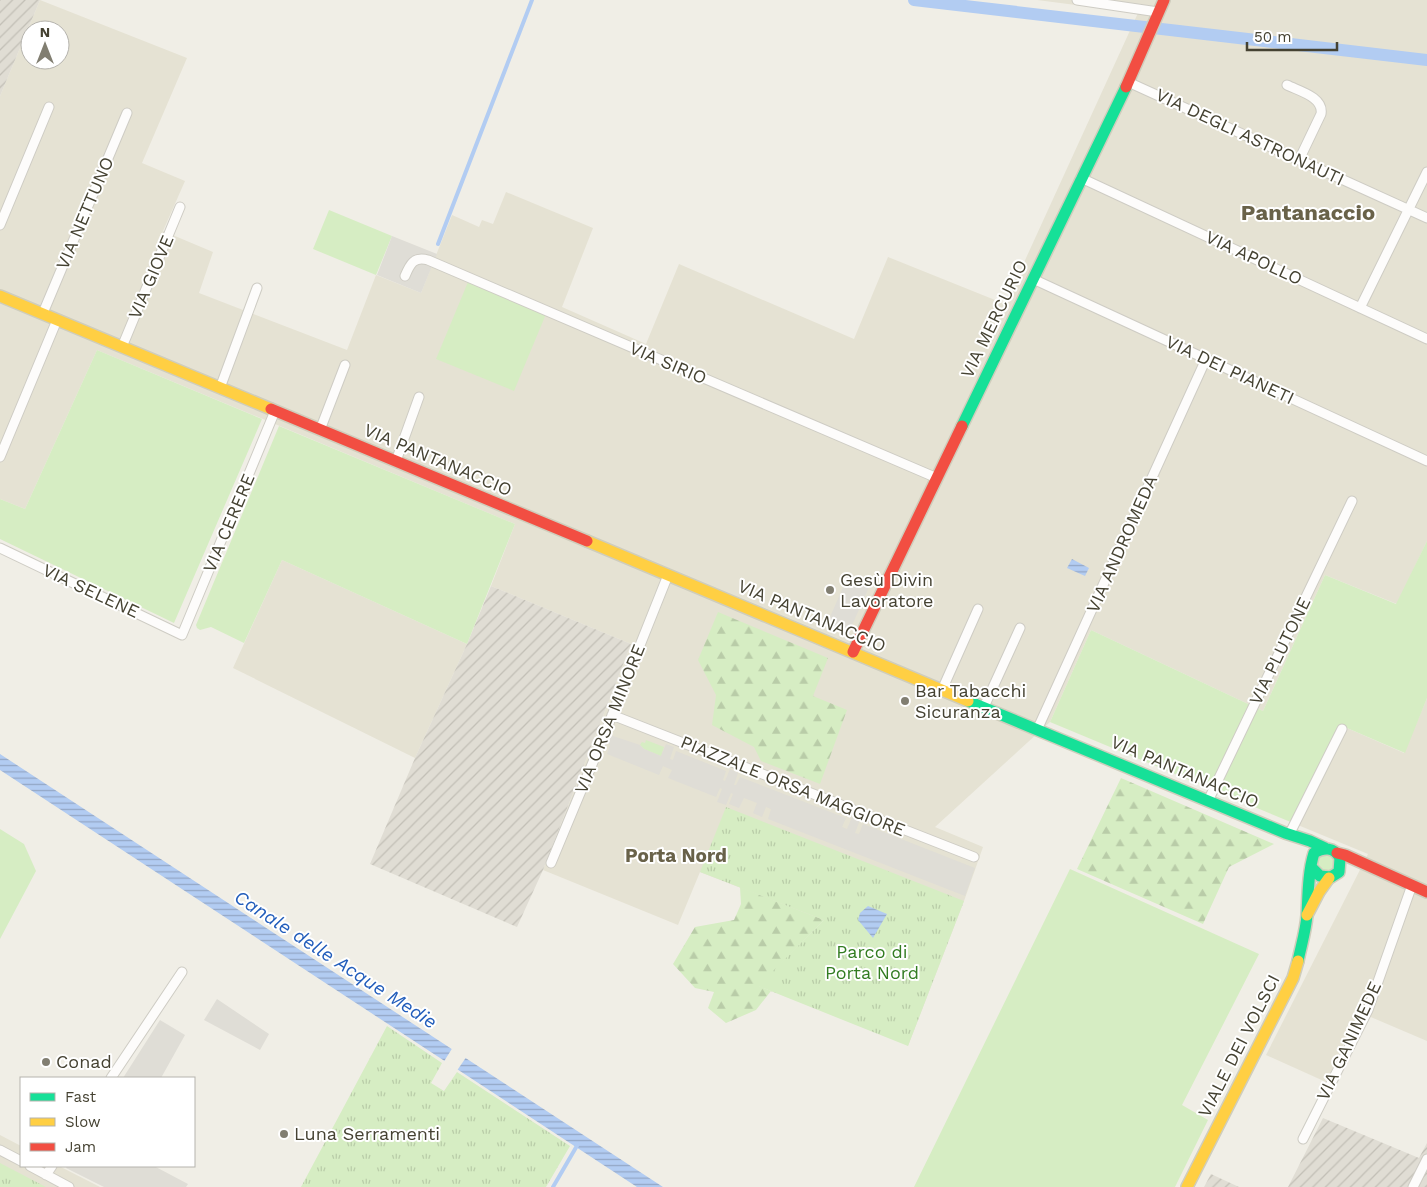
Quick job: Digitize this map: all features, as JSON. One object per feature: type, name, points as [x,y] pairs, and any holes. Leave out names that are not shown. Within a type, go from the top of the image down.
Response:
[{"type":"street","points":[[1077,0],[1157,15]]},
{"type":"street","name":"VIA MERCURIO","points":[[853,652],[1128,82],[1164,0]]},
{"type":"street","name":"VIA DEGLI ASTRONAUTI","points":[[1128,82],[1427,218]]},
{"type":"street","points":[[1287,85],[1317,101],[1322,108],[1321,114],[1299,160]]},
{"type":"street","points":[[0,225],[49,107]]},
{"type":"street","name":"VIA NETTUNO","points":[[43,314],[127,113]]},
{"type":"street","points":[[1360,308],[1427,172]]},
{"type":"street","name":"VIA APOLLO","points":[[1081,178],[1427,340]]},
{"type":"street","name":"VIA GIOVE","points":[[122,347],[180,207]]},
{"type":"street","name":"VIA SIRIO","points":[[405,276],[413,260],[428,260],[937,478]]},
{"type":"street","name":"VIA DEI PIANETI","points":[[1032,279],[1427,461]]},
{"type":"street","points":[[220,388],[257,288]]},
{"type":"street","name":"VIA PANTANACCIO","points":[[0,296],[1289,835],[1325,848]]},
{"type":"street","points":[[0,457],[57,320]]},
{"type":"street","name":"VIA ANDROMEDA","points":[[1037,730],[1206,359]]},
{"type":"street","points":[[320,430],[345,365]]},
{"type":"street","points":[[396,461],[419,398]]},
{"type":"street","name":"VIA CERERE","points":[[182,634],[275,411]]},
{"type":"street","name":"VIA PLUTONE","points":[[1208,801],[1352,501]]},
{"type":"street","name":"VIA SELENE","points":[[0,548],[182,634]]},
{"type":"street","name":"VIA ORSA MINORE","points":[[551,863],[668,575]]},
{"type":"street","points":[[942,690],[978,609]]},
{"type":"street","points":[[984,707],[1020,628]]},
{"type":"street","name":"PIAZZALE ORSA MAGGIORE","points":[[612,715],[974,857]]},
{"type":"street","points":[[1289,835],[1342,729]]},
{"type":"street","name":"VIA PANTANACCIO","points":[[1289,835],[1312,862]]},
{"type":"street","points":[[1371,868],[1357,868],[1320,877],[1316,874],[1312,862],[1318,850],[1325,848],[1334,850],[1427,892]]},
{"type":"street","points":[[1334,875],[1341,862],[1337,853]]},
{"type":"street","name":"VIALE DEI VOLSCI","points":[[1187,1187],[1289,988],[1300,956],[1307,915],[1306,901],[1312,862]]},
{"type":"street","name":"VIALE DEI VOLSCI","points":[[1307,915],[1319,892],[1334,875]]},
{"type":"street","name":"VIA GANIMEDE","points":[[1303,1139],[1368,1010],[1412,886]]},
{"type":"street","points":[[112,1077],[182,972]]},
{"type":"street","points":[[0,1150],[20,1160]]},
{"type":"street","points":[[1413,1187],[1427,1159]]},
{"type":"street","points":[[32,1167],[70,1187]]},
{"type":"street","points":[[46,1174],[51,1167]]},
{"type":"shaded area","points":[[0,0],[40,0],[32,20],[20,20],[20,48],[0,96]]},
{"type":"shaded area","points":[[40,0],[187,58],[142,163],[185,181],[163,231],[213,252],[199,293],[347,350],[376,275],[421,293],[452,215],[479,227],[482,220],[493,224],[506,192],[593,228],[562,307],[646,344],[679,264],[854,339],[888,257],[1005,304],[1138,13],[1037,0],[1427,0],[1427,541],[1397,604],[1325,575],[1263,711],[1091,630],[1050,722],[935,827],[983,847],[908,1046],[823,920],[700,872],[678,925],[543,870],[631,644],[491,586],[515,524],[97,350],[25,509],[0,499],[0,96],[20,48],[20,70],[70,70],[70,20],[32,20]]},
{"type":"shaded area","points":[[392,236],[437,254],[421,293],[377,275]]},
{"type":"shaded area","points":[[282,560],[467,644],[415,758],[233,668]]},
{"type":"shaded area","points":[[848,576],[870,585],[849,632],[845,634],[826,626]]},
{"type":"shaded area","points":[[491,586],[631,644],[543,870],[517,927],[370,864]]},
{"type":"shaded area","points":[[1427,698],[1427,1041],[1359,1012],[1326,1082],[1266,1055],[1368,854],[1293,823],[1340,725],[1404,753]]},
{"type":"shaded area","points":[[610,735],[640,745],[644,749],[661,756],[666,744],[674,747],[670,759],[673,760],[676,751],[726,771],[723,780],[725,781],[730,769],[738,773],[734,785],[736,785],[740,777],[846,818],[842,827],[847,829],[852,817],[860,820],[855,833],[859,834],[863,824],[975,868],[965,896],[768,819],[771,809],[766,807],[762,817],[753,813],[757,803],[744,798],[739,808],[729,804],[733,794],[731,793],[726,805],[717,802],[722,789],[720,788],[716,797],[668,778],[672,770],[663,766],[659,775],[607,754],[610,745],[607,743]]},
{"type":"shaded area","points":[[217,999],[269,1034],[260,1050],[204,1020]]},
{"type":"shaded area","points":[[160,1020],[185,1035],[162,1077],[124,1077]]},
{"type":"shaded area","points":[[1323,1118],[1419,1158],[1427,1143],[1427,1187],[1288,1187]]},
{"type":"shaded area","points":[[0,1135],[20,1145],[20,1167],[61,1167],[100,1187],[0,1187]]},
{"type":"shaded area","points":[[156,1167],[188,1184],[186,1187],[104,1187],[66,1168]]},
{"type":"shaded area","points":[[1211,1174],[1239,1187],[1204,1187]]},
{"type":"green space","points":[[329,210],[392,236],[376,275],[313,249]]},
{"type":"green space","points":[[468,282],[546,314],[514,391],[436,359]]},
{"type":"green space","points":[[97,350],[262,419],[174,623],[0,539],[0,499],[25,509]]},
{"type":"green space","points":[[279,426],[515,524],[467,644],[282,560],[244,643],[211,627],[200,630],[197,628],[196,625]]},
{"type":"green space","points":[[1427,541],[1427,698],[1405,753],[1340,725],[1293,823],[1050,722],[1091,630],[1263,711],[1325,575],[1396,604]]},
{"type":"green space","points":[[718,612],[828,658],[813,696],[847,710],[820,784],[761,761],[754,747],[712,725],[716,695],[698,660]]},
{"type":"green space","points":[[646,740],[664,747],[661,756],[644,749],[640,745],[642,742],[645,743]]},
{"type":"green space","points":[[1121,778],[1274,844],[1229,867],[1203,924],[1077,869]]},
{"type":"green space","name":"Parco di Porta Nord","points":[[726,807],[964,901],[908,1046],[758,986],[824,920],[700,872]]},
{"type":"green space","points":[[0,829],[24,844],[36,871],[0,939]]},
{"type":"green space","points":[[1326,854],[1332,857],[1335,863],[1332,869],[1326,872],[1320,869],[1317,863],[1320,857]]},
{"type":"green space","points":[[1070,869],[1259,954],[1182,1105],[1208,1120],[1175,1187],[914,1187]]},
{"type":"green space","points":[[740,887],[824,920],[759,986],[771,991],[756,1010],[726,1023],[708,1008],[714,992],[695,988],[673,964],[695,927],[734,920],[741,904]]},
{"type":"green space","points":[[387,1026],[442,1063],[431,1083],[444,1091],[457,1072],[570,1146],[546,1187],[301,1187]]},
{"type":"green space","points":[[0,1163],[46,1187],[0,1187]]},
{"type":"water","points":[[1072,559],[1089,568],[1085,576],[1067,568]]},
{"type":"water","points":[[0,754],[663,1187],[637,1187],[0,770]]},
{"type":"water","points":[[868,906],[887,914],[873,938],[858,920],[860,913]]},
{"type":"pier","points":[[453,1047],[467,1056],[456,1072],[443,1063]]},
{"type":"waterway","points":[[438,244],[532,0]]},
{"type":"waterway","points":[[914,0],[1427,60]]},
{"type":"waterway","points":[[553,1187],[578,1144]]},
{"type":"traffic: fast","points":[[962,426],[1126,87]]},
{"type":"traffic: fast","points":[[968,701],[1325,848]]},
{"type":"traffic: fast","points":[[1298,961],[1305,932],[1309,876],[1314,853],[1329,849],[1338,854],[1340,858],[1339,872],[1331,877],[1320,876],[1311,867]]},
{"type":"traffic: slow","points":[[0,296],[271,409]]},
{"type":"traffic: slow","points":[[587,541],[968,701]]},
{"type":"traffic: slow","points":[[1307,915],[1329,878]]},
{"type":"traffic: slow","points":[[1187,1187],[1293,978],[1298,961]]},
{"type":"traffic: jam","points":[[1126,87],[1164,0]]},
{"type":"traffic: jam","points":[[271,409],[587,541]]},
{"type":"traffic: jam","points":[[853,652],[962,426]]},
{"type":"traffic: jam","points":[[1337,853],[1427,892]]},
{"type":"place","name":"Gesù Divin Lavoratore","points":[[830,590]]},
{"type":"place","name":"Bar Tabacchi Sicuranza","points":[[905,701]]},
{"type":"place","name":"Conad","points":[[46,1062]]},
{"type":"place","name":"Luna Serramenti","points":[[284,1134]]},
{"type":"district","name":"Pantanaccio","points":[[1308,212]]},
{"type":"district","name":"Porta Nord","points":[[676,855]]},
{"type":"water label","name":"Canale delle Acque Medie","points":[[336,959]]}]
